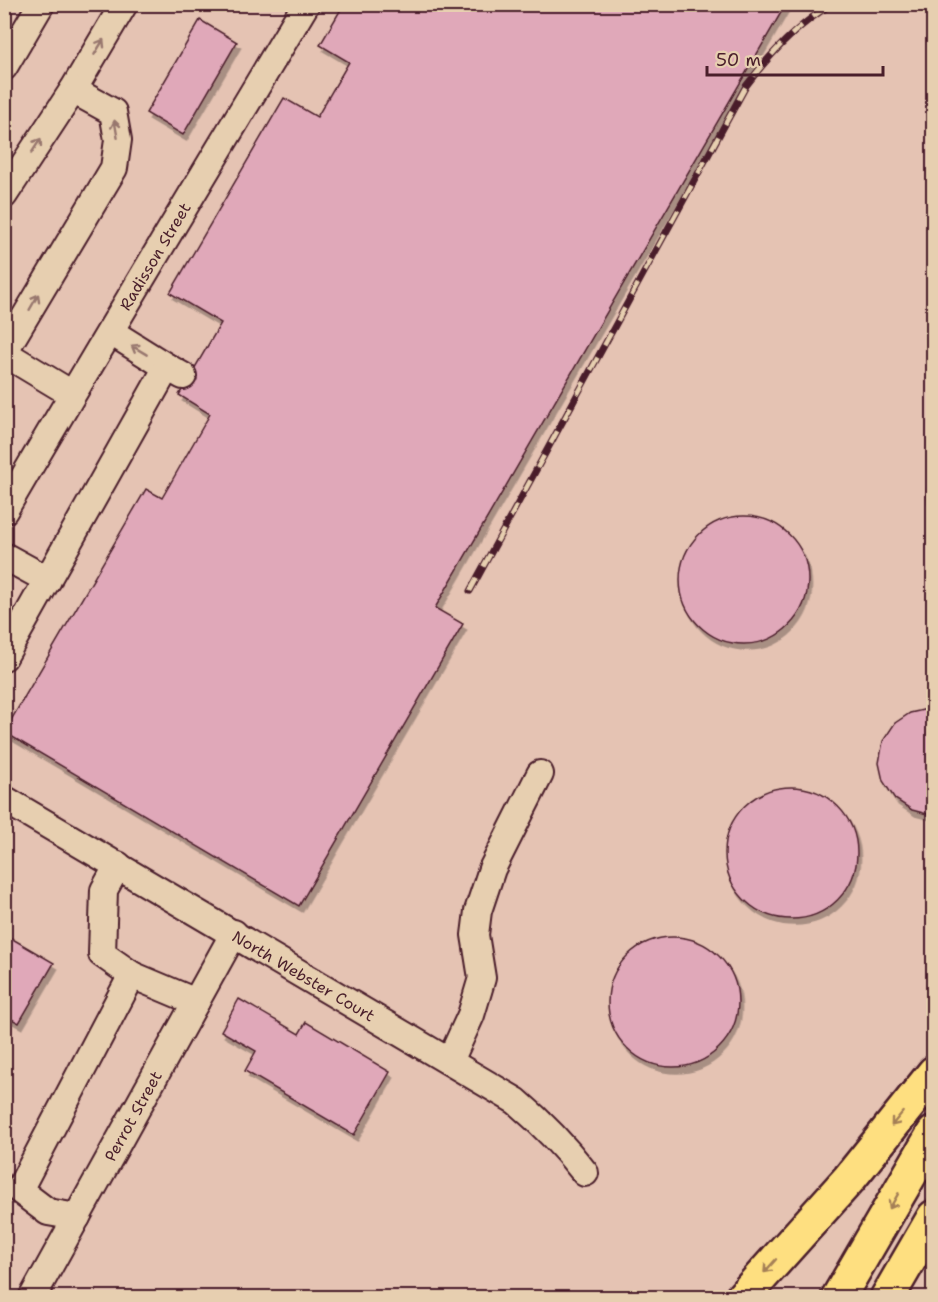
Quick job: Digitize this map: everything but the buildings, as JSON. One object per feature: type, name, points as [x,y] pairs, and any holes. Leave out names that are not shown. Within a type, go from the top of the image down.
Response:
[{"type":"highway","points":[[742,1298],[849,1179],[933,1073]]},
{"type":"highway","points":[[838,1298],[933,1133]]},
{"type":"highway","points":[[887,1298],[933,1217]]},
{"type":"street","points":[[4,67],[41,4]]},
{"type":"street","points":[[4,195],[73,90],[124,4]]},
{"type":"street","name":"Radisson Street","points":[[4,511],[306,4]]},
{"type":"street","points":[[72,394],[4,352],[114,168],[118,140],[113,112],[73,90]]},
{"type":"street","points":[[4,657],[175,371],[111,333]]},
{"type":"street","points":[[4,556],[48,580]]},
{"type":"street","points":[[450,1060],[471,1015],[482,978],[475,935],[478,911],[492,869],[540,774]]},
{"type":"street","name":"North Webster Court","points":[[4,799],[516,1101],[537,1118],[561,1143],[585,1173]]},
{"type":"street","points":[[118,865],[105,890],[102,954],[132,975],[196,1002]]},
{"type":"street","name":"Perrot Street","points":[[32,1298],[234,933]]},
{"type":"street","points":[[76,1217],[48,1212],[19,1190],[132,975]]},
{"type":"railway","points":[[470,591],[746,86],[785,41],[807,21],[832,4]]}]
